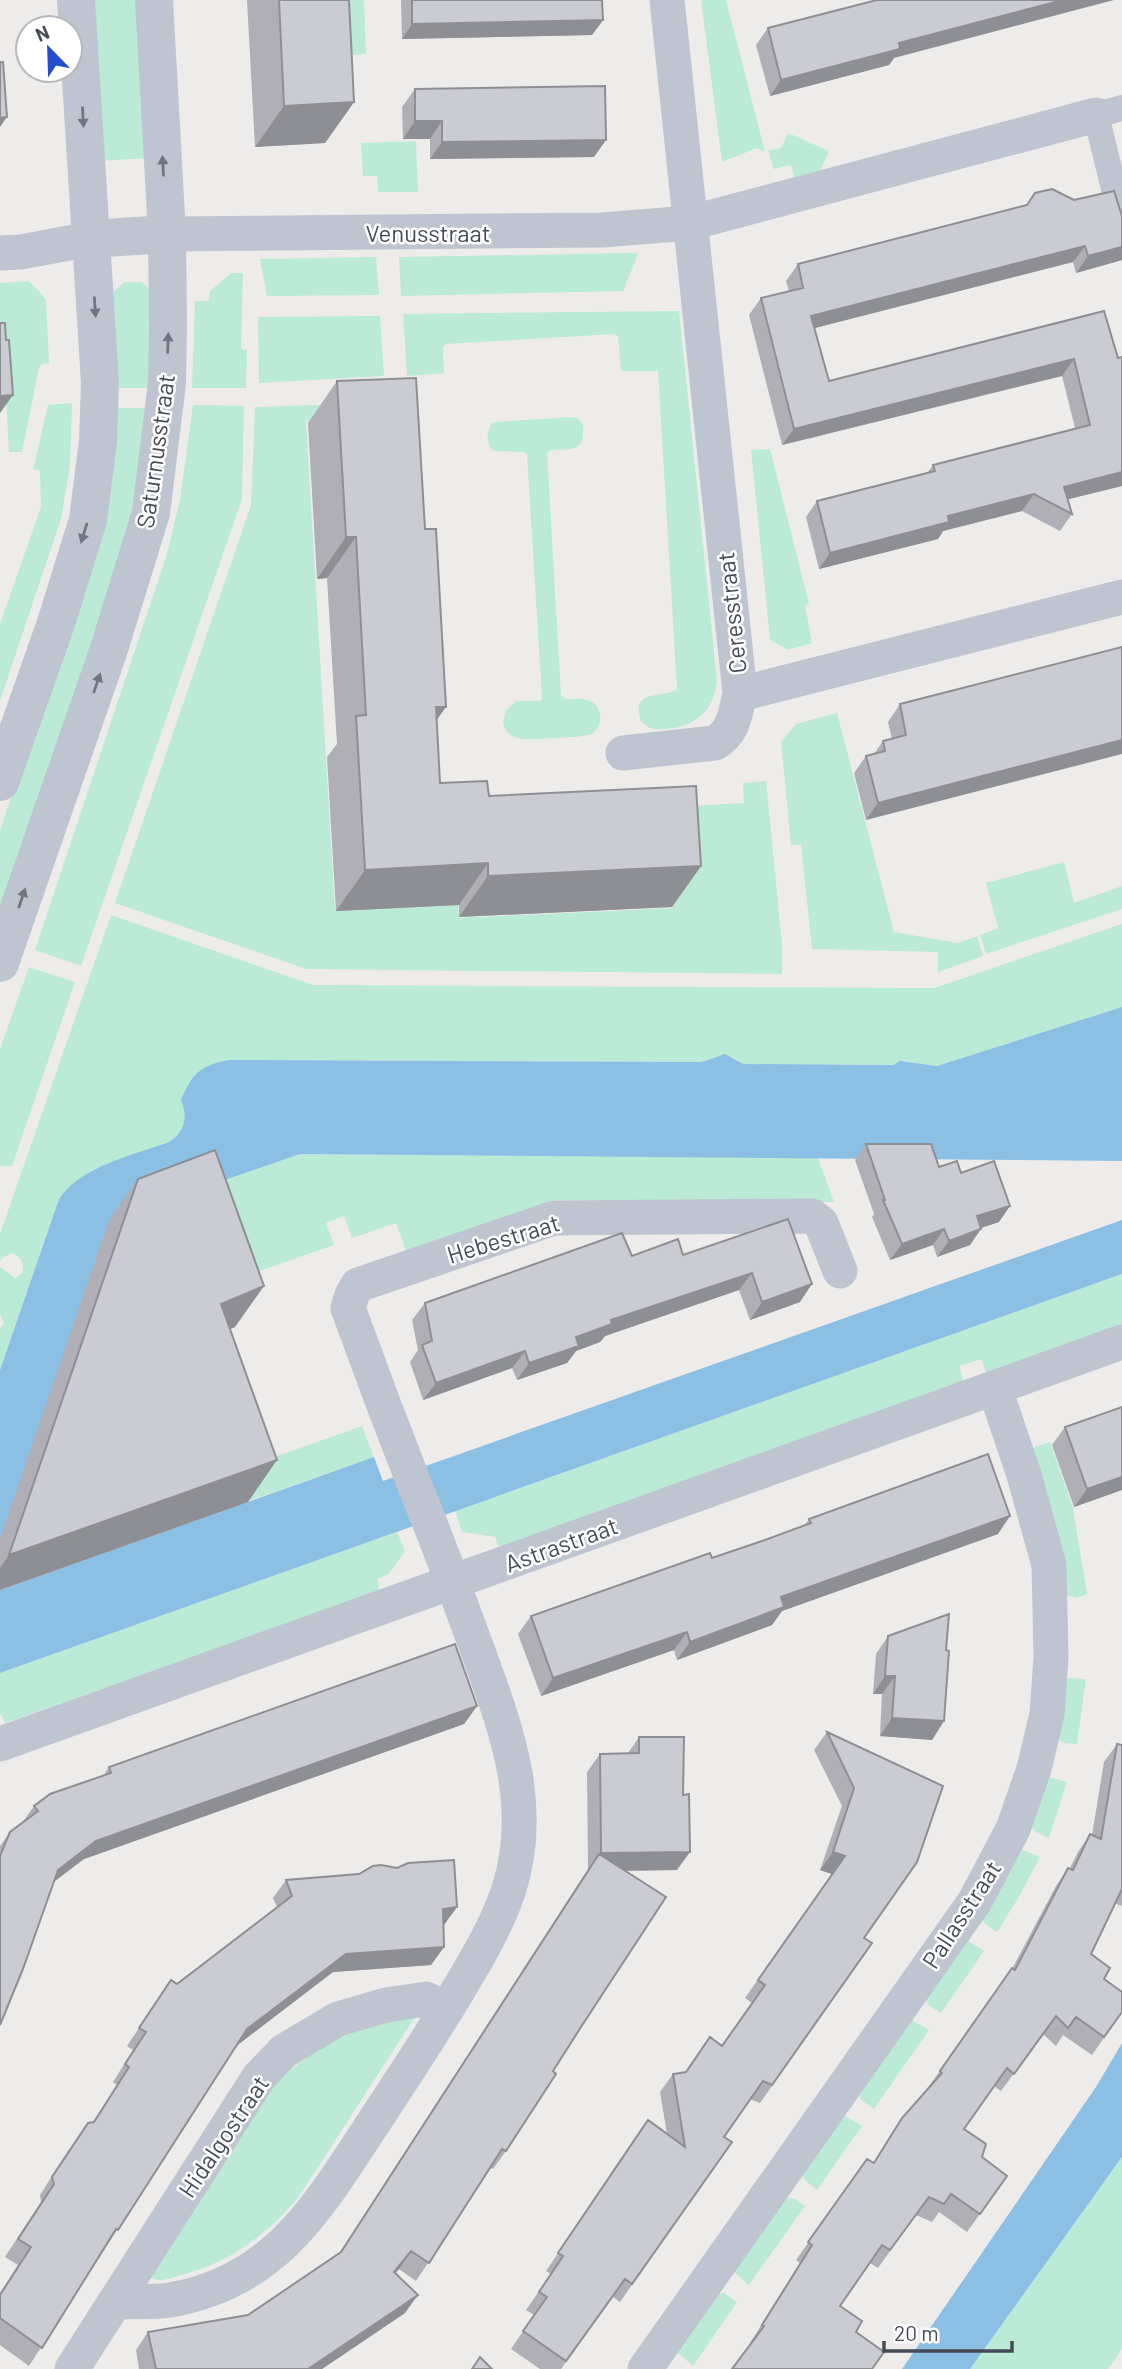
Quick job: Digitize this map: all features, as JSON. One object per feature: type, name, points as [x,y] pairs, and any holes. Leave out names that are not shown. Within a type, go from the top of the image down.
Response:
[{"type":"street","points":[[0,782],[60,610],[88,520],[98,441],[100,383],[76,0]]},
{"type":"street","name":"Saturnusstraat","points":[[0,963],[108,652],[151,513],[167,383],[168,327],[167,234],[154,0]]},
{"type":"street","name":"Ceresstraat","points":[[667,0],[740,694],[1122,597]]},
{"type":"street","points":[[690,223],[1109,112],[1122,222]]},
{"type":"street","name":"Venusstraat","points":[[167,234],[602,230],[690,223]]},
{"type":"street","points":[[0,253],[90,239],[167,234]]},
{"type":"street","points":[[623,753],[715,743],[726,737],[740,694]]},
{"type":"street","name":"Hebestraat","points":[[454,1583],[402,1454],[348,1308],[359,1285],[554,1218],[812,1216],[821,1223],[840,1271]]},
{"type":"street","name":"Astrastraat","points":[[0,1744],[1122,1342]]},
{"type":"street","name":"Pallasstraat","points":[[645,2369],[975,1901],[1013,1829],[1034,1769],[1047,1714],[1051,1657],[1050,1576],[1024,1475],[995,1389]]},
{"type":"street","points":[[115,2302],[168,2300],[204,2292],[255,2267],[287,2242],[321,2203],[493,1933],[509,1888],[519,1845],[517,1788],[508,1735],[454,1583]]},
{"type":"street","name":"Hidalgostraat","points":[[72,2369],[259,2077],[284,2051],[338,2019],[386,2005],[426,2000],[447,2009]]},
{"type":"green space","points":[[90,0],[140,0],[149,158],[99,161]]},
{"type":"green space","points":[[333,0],[364,0],[366,54],[335,56]]},
{"type":"green space","points":[[701,0],[726,0],[765,152],[757,148],[722,162]]},
{"type":"green space","points":[[788,133],[829,151],[819,173],[795,179],[791,165],[774,169],[768,151],[781,148]]},
{"type":"green space","points":[[416,141],[418,192],[378,192],[377,176],[363,176],[361,143]]},
{"type":"green space","points":[[638,254],[623,291],[401,296],[399,257]]},
{"type":"green space","points":[[376,257],[379,295],[267,296],[260,259]]},
{"type":"green space","points":[[231,273],[243,273],[241,349],[247,350],[246,388],[192,388],[195,301],[209,301],[209,292]]},
{"type":"green space","points":[[29,281],[46,299],[49,363],[42,364],[39,368],[22,452],[9,452],[0,323],[0,283]]},
{"type":"green space","points":[[125,282],[142,282],[152,292],[152,388],[113,388],[112,293]]},
{"type":"green space","points":[[679,311],[717,680],[712,700],[702,715],[686,725],[656,729],[641,721],[640,703],[650,696],[677,689],[658,371],[621,371],[618,336],[615,334],[446,344],[443,347],[444,373],[407,376],[403,314]]},
{"type":"green space","points":[[380,316],[384,376],[259,383],[258,317]]},
{"type":"green space","points":[[72,403],[70,466],[61,519],[0,701],[0,624],[41,507],[40,470],[33,470],[48,405]]},
{"type":"green space","points":[[384,403],[388,418],[306,421],[335,910],[458,905],[459,918],[673,908],[664,792],[675,807],[744,803],[743,783],[766,781],[782,943],[782,974],[306,969],[115,903],[251,505],[255,407]]},
{"type":"green space","points":[[193,405],[244,406],[242,499],[81,966],[35,950],[167,554],[180,500]]},
{"type":"green space","points":[[113,408],[151,408],[126,547],[0,917],[0,830],[75,612]]},
{"type":"green space","points":[[577,418],[583,425],[580,444],[572,449],[550,450],[547,453],[561,695],[565,699],[592,702],[599,710],[600,721],[596,730],[587,735],[521,739],[506,731],[503,723],[506,710],[517,701],[540,701],[542,698],[527,454],[493,451],[489,445],[488,434],[492,423],[496,422]]},
{"type":"green space","points":[[770,449],[809,604],[805,605],[812,643],[788,650],[770,640],[751,450]]},
{"type":"green space","points":[[837,713],[894,932],[958,943],[977,936],[983,956],[938,972],[938,952],[812,949],[801,845],[791,845],[781,742],[796,724]]},
{"type":"green space","points":[[1064,862],[1074,903],[1122,886],[1122,909],[986,954],[980,935],[998,928],[986,883]]},
{"type":"green space","points":[[111,915],[313,985],[934,988],[1122,924],[1122,1007],[937,1066],[900,1061],[894,1065],[744,1064],[723,1056],[701,1062],[230,1060],[220,1063],[199,1072],[190,1083],[181,1100],[184,1124],[174,1138],[94,1171],[68,1188],[59,1199],[0,1370],[0,1329],[4,1323],[0,1314],[0,1267],[15,1278],[22,1273],[23,1263],[12,1253],[0,1261],[0,1234]]},
{"type":"green space","points":[[29,967],[75,982],[12,1166],[0,1166],[0,1049]]},
{"type":"green space","points":[[300,1154],[818,1158],[834,1202],[555,1200],[407,1253],[396,1223],[352,1238],[344,1216],[326,1223],[334,1245],[220,1285],[187,1193]]},
{"type":"green space","points":[[1122,1274],[1122,1326],[987,1374],[981,1359],[959,1366],[964,1382],[519,1542],[498,1546],[495,1537],[462,1532],[455,1511]]},
{"type":"green space","points":[[362,1426],[374,1457],[248,1501],[238,1470]]},
{"type":"green space","points":[[1050,1442],[1073,1508],[1087,1594],[1077,1598],[1066,1595],[1027,1450]]},
{"type":"green space","points":[[397,1532],[405,1551],[389,1574],[377,1579],[380,1591],[5,1723],[0,1713],[0,1673]]},
{"type":"green space","points":[[1066,1679],[1086,1679],[1077,1744],[1064,1743],[1058,1739]]},
{"type":"green space","points":[[1046,1779],[1067,1782],[1049,1838],[1031,1827]]},
{"type":"green space","points":[[1023,1850],[1040,1857],[997,1932],[981,1918],[1017,1852]]},
{"type":"green space","points":[[968,1941],[984,1951],[941,2013],[928,2005],[926,1999]]},
{"type":"green space","points":[[415,2017],[298,2198],[273,2225],[244,2247],[213,2264],[168,2279],[151,2278],[274,2085],[334,2039],[362,2027]]},
{"type":"green space","points":[[912,2020],[929,2030],[874,2109],[861,2100],[858,2093]]},
{"type":"green space","points":[[845,2116],[862,2126],[817,2190],[801,2173]]},
{"type":"green space","points":[[1122,2157],[1122,2349],[1108,2369],[970,2369]]},
{"type":"green space","points":[[784,2197],[795,2199],[805,2206],[749,2285],[734,2272]]},
{"type":"green space","points":[[717,2293],[724,2293],[737,2302],[693,2366],[677,2352]]},
{"type":"water","points":[[1122,1007],[1122,1161],[300,1154],[187,1193],[0,1542],[0,1370],[59,1199],[81,1178],[94,1170],[174,1138],[184,1124],[181,1100],[189,1083],[205,1068],[230,1060],[701,1062],[725,1054],[744,1064],[893,1065],[900,1061],[937,1066]]},
{"type":"water","points":[[1122,1220],[1122,1274],[0,1673],[0,1590],[374,1457],[383,1481]]},
{"type":"water","points":[[1122,2043],[1122,2157],[970,2369],[902,2369],[1096,2087]]},
{"type":"building","points":[[279,0],[349,0],[354,102],[284,106]]},
{"type":"building","points":[[412,0],[602,0],[603,20],[412,24]]},
{"type":"building","points":[[877,0],[1063,0],[899,43],[900,49],[781,80],[768,28]]},
{"type":"building","points":[[0,62],[3,62],[7,117],[0,118]]},
{"type":"building","points":[[605,86],[606,140],[442,142],[442,121],[415,121],[415,89]]},
{"type":"building","points":[[1052,189],[1074,200],[1114,191],[1122,216],[1122,247],[1088,256],[1085,246],[811,316],[829,381],[1104,311],[1118,358],[1122,357],[1122,472],[1064,487],[1072,514],[1034,494],[948,516],[949,522],[830,553],[817,501],[935,471],[933,465],[1090,425],[1074,359],[794,429],[761,298],[803,288],[798,264],[1027,205],[1035,193]]},
{"type":"building","points":[[0,323],[5,323],[6,340],[9,340],[13,395],[0,396]]},
{"type":"building","points":[[416,378],[425,529],[436,529],[446,707],[436,707],[440,783],[487,781],[489,796],[696,786],[701,866],[488,876],[488,863],[365,870],[356,716],[366,715],[356,537],[346,537],[337,381]]},
{"type":"building","points":[[1122,647],[1122,740],[878,803],[866,756],[885,751],[883,741],[906,735],[900,704]]},
{"type":"building","points":[[866,1144],[931,1144],[939,1167],[957,1161],[961,1173],[994,1161],[1010,1206],[977,1216],[981,1229],[949,1241],[944,1229],[902,1244],[883,1200]]},
{"type":"building","points":[[215,1150],[264,1286],[221,1304],[277,1460],[9,1555],[138,1179]]},
{"type":"building","points":[[788,1219],[812,1284],[762,1302],[752,1273],[611,1320],[612,1324],[576,1337],[579,1346],[529,1363],[525,1351],[436,1383],[422,1345],[432,1341],[425,1303],[622,1233],[632,1256],[678,1239],[683,1255]]},
{"type":"building","points":[[1122,1407],[1122,1477],[1087,1489],[1065,1427]]},
{"type":"building","points":[[988,1454],[1010,1516],[781,1597],[784,1607],[690,1642],[687,1632],[553,1678],[531,1616],[710,1553],[712,1558],[762,1541],[811,1523],[809,1519]]},
{"type":"building","points":[[949,1614],[944,1721],[892,1718],[895,1676],[885,1676],[888,1636]]},
{"type":"building","points":[[455,1644],[477,1706],[96,1841],[58,1870],[0,2025],[0,1856],[10,1832],[38,1811],[34,1806],[50,1794],[111,1773],[109,1767]]},
{"type":"building","points":[[827,1732],[943,1786],[917,1862],[864,1938],[872,1943],[772,2085],[763,2081],[724,2137],[732,2142],[632,2284],[625,2279],[566,2361],[523,2331],[547,2297],[539,2292],[563,2256],[558,2253],[648,2120],[685,2147],[673,2074],[686,2072],[710,2037],[722,2046],[765,1985],[758,1980],[845,1856],[833,1852],[854,1788]]},
{"type":"building","points":[[639,1737],[684,1737],[683,1795],[689,1794],[690,1852],[601,1853],[600,1754],[639,1753]]},
{"type":"building","points":[[1117,1744],[1122,1745],[1122,1889],[1091,1954],[1110,1968],[1104,1979],[1122,1992],[1122,2012],[1104,2037],[1076,2017],[1068,2028],[1056,2016],[1014,2074],[1007,2068],[964,2129],[986,2144],[982,2157],[1007,2176],[980,2214],[951,2194],[944,2204],[929,2197],[890,2250],[882,2245],[840,2306],[862,2321],[856,2332],[884,2352],[872,2369],[732,2369],[764,2326],[762,2325],[812,2245],[808,2242],[867,2159],[874,2163],[902,2118],[942,2073],[940,2071],[1012,1968],[1015,1970],[1068,1868],[1073,1870],[1090,1834],[1101,1839]]},
{"type":"building","points":[[599,1854],[666,1897],[553,2071],[556,2074],[506,2151],[502,2149],[429,2263],[411,2251],[394,2272],[418,2295],[308,2369],[156,2369],[148,2332],[248,2315],[341,2252]]},
{"type":"building","points":[[454,1860],[457,1907],[443,1909],[444,1947],[346,1954],[247,2029],[42,2348],[0,2318],[0,2295],[31,2247],[18,2239],[54,2184],[52,2177],[88,2123],[94,2122],[129,2067],[125,2064],[146,2032],[139,2028],[171,1980],[177,1984],[292,1896],[286,1880],[359,1874],[373,1866],[381,1865],[397,1868],[408,1863]]},
{"type":"building","points":[[480,2357],[492,2369],[472,2369]]}]
